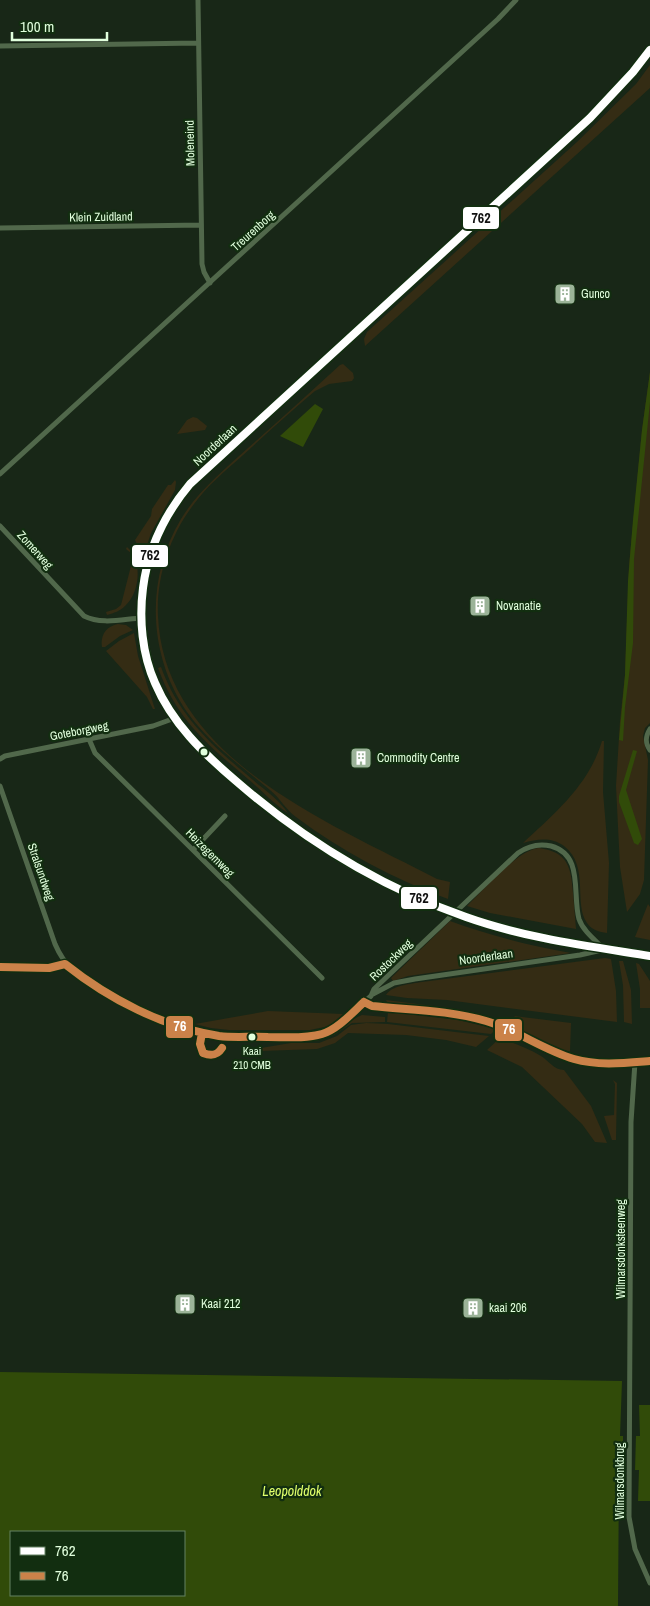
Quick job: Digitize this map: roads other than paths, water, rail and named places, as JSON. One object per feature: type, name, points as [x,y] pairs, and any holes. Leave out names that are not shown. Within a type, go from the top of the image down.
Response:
[{"type":"main road","name":"Noorderlaan","points":[[650,50],[633,72],[590,118],[190,484],[172,507],[157,534],[143,582],[142,618],[144,644],[150,668],[163,700],[175,718],[202,751],[256,800],[324,850],[361,872],[469,918],[546,939],[650,956]]},
{"type":"street","name":"Moleneind","points":[[198,0],[202,264],[210,283]]},
{"type":"street","name":"Treurenborg","points":[[0,474],[498,19],[516,0]]},
{"type":"street","points":[[0,46],[198,43]]},
{"type":"street","name":"Klein Zuidland","points":[[0,228],[201,225]]},
{"type":"street","name":"Zomerweg","points":[[0,526],[79,612],[92,620],[102,622],[142,618]]},
{"type":"street","name":"Goteborgweg","points":[[0,759],[5,756],[153,726],[175,718]]},
{"type":"street","points":[[650,730],[646,739],[646,744],[650,750]]},
{"type":"street","name":"Heizegemweg","points":[[89,739],[95,753],[322,978]]},
{"type":"street","name":"Stralsundweg","points":[[0,786],[55,944],[65,964]]},
{"type":"street","points":[[193,850],[226,816]]},
{"type":"street","name":"Rostockweg","points":[[65,964],[81,977],[146,1015],[176,1026],[220,1036],[290,1037],[322,1034],[337,1026],[373,994],[374,989],[518,853],[534,845],[544,844],[561,850],[573,866],[579,918],[586,932],[604,949]]},
{"type":"street","name":"Noorderlaan","points":[[373,994],[394,983],[580,955],[604,949]]},
{"type":"street","points":[[0,968],[49,968],[65,964]]},
{"type":"street","points":[[364,1002],[372,1006],[484,1021],[502,1026],[573,1058],[586,1061],[650,1061]]},
{"type":"street","name":"Wilmarsdonksteenweg","points":[[630,1435],[631,1130],[635,1062]]},
{"type":"street","name":"Wilmarsdonkbrug","points":[[630,1435],[629,1517],[632,1540],[650,1583]]},
{"type":"water","points":[[650,372],[650,402],[634,559],[633,643],[623,741],[619,740],[625,675],[628,581],[642,430]]},
{"type":"water","points":[[315,404],[323,409],[303,447],[280,436]]},
{"type":"water","points":[[633,750],[637,751],[626,790],[642,839],[638,845],[634,843],[619,802],[619,796]]},
{"type":"water","name":"Leopolddok","points":[[0,1372],[622,1381],[620,1436],[640,1436],[639,1405],[650,1405],[650,1501],[638,1501],[639,1470],[619,1470],[618,1606],[0,1606]]},
{"type":"place","name":"Gunco","points":[[565,294]]},
{"type":"place","name":"Novanatie","points":[[480,606]]},
{"type":"place","name":"Commodity Centre","points":[[361,758]]},
{"type":"place","name":"Kaai 210 CMB","points":[[252,1037]]},
{"type":"place","name":"Kaai 212","points":[[185,1304]]},
{"type":"place","name":"kaai 206","points":[[473,1308]]}]
